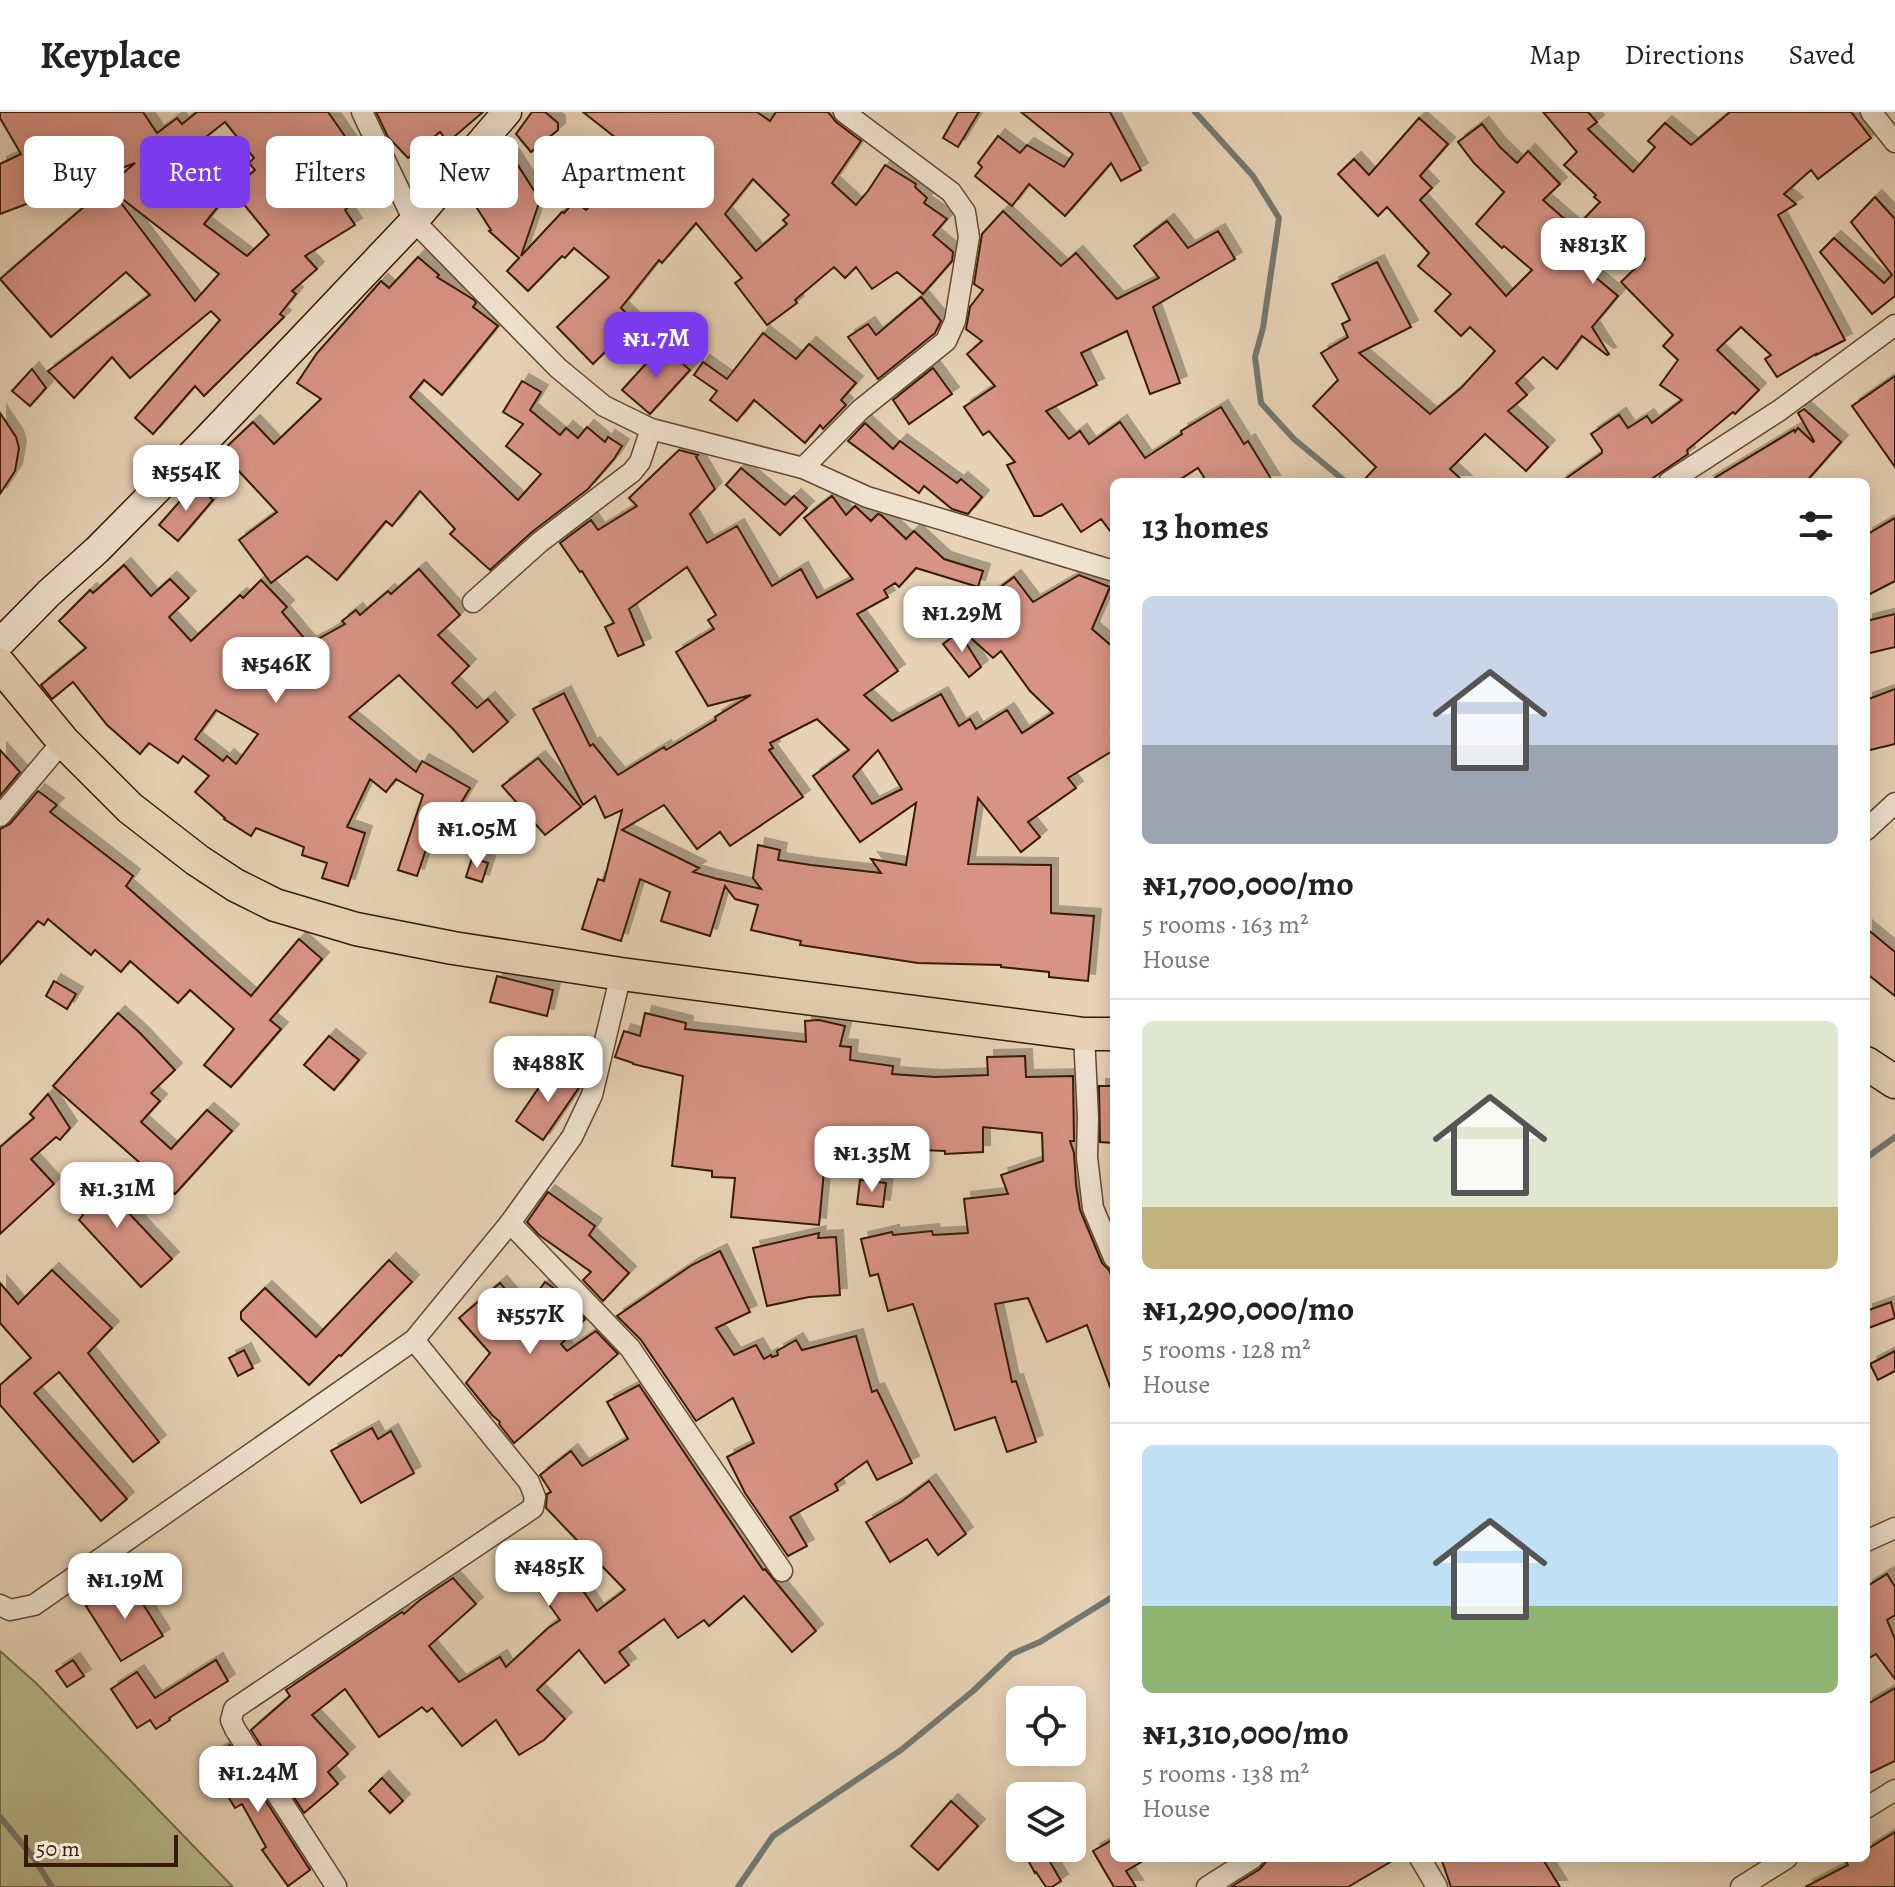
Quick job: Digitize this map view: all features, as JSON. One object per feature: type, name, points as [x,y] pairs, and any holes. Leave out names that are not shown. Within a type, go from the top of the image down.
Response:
[{"type":"main road","points":[[0,643],[207,439],[414,221],[507,112]]},
{"type":"main road","points":[[0,621],[49,593]]},
{"type":"main road","points":[[0,665],[60,737],[130,808],[197,860],[235,885],[275,905],[356,929],[453,948],[621,974],[1099,1034]]},
{"type":"main road","points":[[0,688],[60,737]]},
{"type":"main road","points":[[1870,1066],[1895,1082]]},
{"type":"street","points":[[362,112],[414,221],[558,368],[604,406],[651,429],[803,468],[867,497],[1110,570]]},
{"type":"street","points":[[803,468],[860,410],[946,341],[955,321],[969,237],[965,212],[951,192],[844,112]]},
{"type":"street","points":[[1871,112],[1895,142]]},
{"type":"street","points":[[1675,478],[1780,410],[1895,325]]},
{"type":"street","points":[[473,602],[540,542],[632,472],[640,462],[651,429]]},
{"type":"street","points":[[0,816],[60,737]]},
{"type":"street","points":[[1870,826],[1895,803]]},
{"type":"street","points":[[0,1605],[10,1610],[34,1605],[414,1340],[510,1223],[572,1137],[592,1095],[621,974]]},
{"type":"street","points":[[1099,1034],[1087,1157],[1093,1208],[1110,1248]]},
{"type":"street","points":[[510,1223],[630,1348],[782,1571]]},
{"type":"street","points":[[336,1886],[235,1729],[231,1720],[234,1709],[533,1508],[535,1497],[529,1482],[414,1340]]},
{"type":"street","points":[[1870,1539],[1895,1528]]},
{"type":"street","points":[[1870,1806],[1895,1790]]},
{"type":"street","points":[[1207,1887],[1247,1862]]},
{"type":"street","points":[[1422,1862],[1437,1887]]},
{"type":"street","points":[[1750,1885],[1782,1862]]},
{"type":"green space","points":[[0,1651],[37,1684],[233,1887],[0,1887]]},
{"type":"building","points":[[0,112],[143,112],[157,133],[177,118],[182,124],[197,112],[328,112],[345,136],[266,136],[266,208],[347,208],[345,210],[355,225],[305,256],[317,269],[292,291],[296,294],[280,314],[284,317],[204,396],[195,386],[153,434],[135,418],[220,320],[211,311],[130,378],[112,357],[74,398],[48,371],[150,295],[126,272],[51,337],[0,279],[83,208],[124,207],[195,301],[219,274],[124,200],[124,172],[135,163],[124,167],[124,136],[24,136],[24,205],[0,214],[0,164],[21,154],[0,118]]},
{"type":"building","points":[[376,112],[483,112],[455,136],[443,136],[440,132],[435,136],[410,136],[408,158],[394,143],[394,136],[388,136]]},
{"type":"building","points":[[532,112],[545,112],[558,123],[558,130],[551,136],[534,136],[534,150],[531,152],[516,134]]},
{"type":"building","points":[[583,112],[757,112],[770,121],[776,112],[828,112],[861,141],[832,183],[856,205],[885,165],[916,184],[915,187],[927,198],[924,203],[947,219],[933,235],[953,252],[952,261],[923,294],[897,272],[872,289],[856,267],[845,278],[834,267],[795,300],[797,303],[767,325],[735,283],[742,278],[696,223],[662,263],[659,260],[621,308],[635,322],[593,364],[557,327],[609,277],[574,248],[528,291],[507,271],[519,258],[489,231],[477,208],[518,208],[518,165],[534,191],[534,208],[537,208],[521,256],[562,212],[569,208],[714,208],[714,136],[613,136]],"holes":[[[753,179],[789,215],[783,220],[787,224],[756,251],[725,214]]]},
{"type":"building","points":[[958,112],[979,112],[958,147],[943,138]]},
{"type":"building","points":[[1021,112],[1110,112],[1141,170],[1121,181],[1111,163],[1065,216],[1029,184],[1012,206],[975,176],[982,167],[978,163],[998,136],[1020,153],[1027,145],[1064,167],[1073,154]]},
{"type":"building","points":[[1543,112],[1588,112],[1597,122],[1588,129],[1633,172],[1655,147],[1648,141],[1665,123],[1691,145],[1730,112],[1851,112],[1871,138],[1818,179],[1811,170],[1784,194],[1796,204],[1778,215],[1845,340],[1777,377],[1765,359],[1771,355],[1741,327],[1717,350],[1759,390],[1735,414],[1733,412],[1687,450],[1688,454],[1653,478],[1567,478],[1602,453],[1591,434],[1619,415],[1628,428],[1647,416],[1652,423],[1682,400],[1660,385],[1678,360],[1663,346],[1673,335],[1621,282],[1645,259],[1617,232],[1583,267],[1618,296],[1592,327],[1609,354],[1582,336],[1557,369],[1543,357],[1516,383],[1527,395],[1508,411],[1548,447],[1526,471],[1485,434],[1450,469],[1460,478],[1366,478],[1376,467],[1313,406],[1338,380],[1321,353],[1348,337],[1342,324],[1350,320],[1332,284],[1377,262],[1411,327],[1359,353],[1430,414],[1461,388],[1495,351],[1470,327],[1461,336],[1435,311],[1451,294],[1418,266],[1429,253],[1387,207],[1378,216],[1338,174],[1354,159],[1369,175],[1419,118],[1448,144],[1420,176],[1432,188],[1420,200],[1506,296],[1532,270],[1476,224],[1504,192],[1474,163],[1458,142],[1482,124],[1517,163],[1528,151],[1560,184],[1543,200],[1575,228],[1600,202],[1564,165],[1577,152]]},
{"type":"building","points":[[1875,197],[1895,219],[1895,296],[1872,314],[1820,252],[1834,238],[1884,283],[1892,275],[1851,222]]},
{"type":"building","points":[[1003,211],[1061,266],[1076,253],[1117,299],[1159,278],[1134,246],[1167,221],[1188,248],[1218,231],[1235,259],[1153,307],[1180,383],[1150,394],[1127,331],[1081,353],[1097,385],[1046,411],[1069,439],[1080,431],[1089,444],[1120,422],[1145,458],[1221,407],[1244,444],[1248,441],[1271,478],[1204,478],[1198,468],[1182,478],[1110,478],[1110,531],[1101,519],[1081,532],[1062,504],[1041,516],[1034,516],[1007,465],[1015,462],[989,431],[983,435],[964,407],[995,386],[967,354],[982,341],[966,329],[970,307],[983,290],[974,284],[982,234]]},
{"type":"building","points":[[418,257],[439,275],[437,277],[474,300],[476,303],[473,307],[498,326],[442,395],[424,380],[410,397],[518,500],[541,474],[506,446],[523,424],[503,412],[522,381],[541,392],[530,410],[560,435],[566,428],[578,438],[587,427],[605,442],[608,437],[622,446],[588,489],[532,532],[490,570],[450,534],[455,529],[420,491],[392,526],[386,521],[337,580],[307,556],[271,583],[239,540],[277,512],[221,452],[253,422],[274,444],[321,399],[297,383],[317,353],[381,281],[389,288]]},
{"type":"building","points":[[921,297],[941,321],[935,333],[878,379],[848,337],[868,324],[876,335]]},
{"type":"building","points":[[763,333],[796,359],[809,344],[856,383],[841,400],[846,405],[823,429],[820,425],[805,443],[754,400],[737,421],[710,400],[717,391],[694,375],[703,362],[727,379]]},
{"type":"building","points":[[662,346],[690,370],[650,414],[622,390]]},
{"type":"building","points":[[933,368],[952,394],[909,424],[893,400]]},
{"type":"building","points":[[32,369],[46,388],[30,406],[12,391]]},
{"type":"building","points":[[1895,376],[1895,467],[1852,406]]},
{"type":"building","points":[[1804,409],[1841,442],[1810,478],[1715,478],[1798,428],[1813,442],[1798,413]]},
{"type":"building","points":[[0,413],[16,437],[19,448],[15,471],[0,494]]},
{"type":"building","points":[[865,423],[893,449],[900,441],[957,483],[961,479],[982,497],[968,514],[952,509],[924,486],[919,493],[848,441]]},
{"type":"building","points":[[679,450],[698,455],[696,457],[715,489],[690,514],[707,543],[737,526],[772,586],[801,569],[817,598],[853,579],[804,518],[832,496],[846,515],[855,506],[871,521],[878,514],[881,515],[906,539],[914,531],[944,559],[983,571],[978,587],[916,568],[899,587],[895,583],[884,590],[888,597],[857,614],[898,671],[864,695],[892,721],[941,694],[959,726],[970,719],[976,729],[1007,710],[1022,733],[1053,713],[1030,691],[1001,651],[993,658],[962,630],[991,607],[985,599],[1014,577],[1033,602],[1079,575],[1110,587],[1092,629],[1110,645],[1110,752],[1068,778],[1076,788],[1028,822],[1040,837],[1021,852],[978,798],[968,864],[1051,865],[1051,913],[1094,916],[1088,981],[1049,977],[1049,972],[1001,965],[918,963],[800,945],[801,941],[751,930],[758,905],[735,899],[725,886],[710,936],[661,921],[670,892],[640,879],[621,941],[582,929],[598,879],[604,881],[622,810],[605,818],[595,796],[583,805],[533,709],[564,693],[590,746],[593,744],[618,775],[716,720],[715,717],[751,695],[708,706],[676,652],[714,629],[708,620],[716,615],[687,567],[629,609],[644,645],[618,656],[605,627],[614,623],[582,571],[560,543],[591,520],[598,530],[637,506],[629,498]],"holes":[[[817,719],[849,750],[813,776],[860,842],[916,803],[906,865],[871,859],[881,873],[811,865],[778,860],[780,850],[758,845],[753,878],[761,889],[693,872],[699,868],[622,830],[664,805],[697,849],[720,832],[730,846],[803,797],[769,750],[773,748],[770,743]],[[878,750],[902,789],[872,804],[853,776]]]},
{"type":"building","points":[[208,462],[217,469],[207,481],[197,473]]},
{"type":"building","points":[[741,468],[785,505],[794,496],[807,508],[780,535],[726,485]]},
{"type":"building","points":[[195,484],[213,500],[178,541],[159,525]]},
{"type":"building","points":[[1895,518],[1895,581],[1870,594],[1870,533]]},
{"type":"building","points":[[124,565],[151,596],[170,579],[189,598],[169,617],[191,641],[240,595],[243,598],[261,580],[287,607],[282,612],[309,644],[345,624],[342,621],[356,610],[360,615],[388,591],[391,594],[419,569],[460,615],[438,635],[469,666],[452,683],[477,708],[488,699],[508,722],[473,752],[399,675],[349,717],[416,772],[422,761],[470,788],[455,813],[441,805],[417,876],[398,870],[423,795],[396,779],[386,792],[370,779],[347,827],[365,833],[348,886],[322,878],[327,863],[302,855],[304,847],[256,828],[251,836],[224,819],[195,792],[209,776],[183,756],[178,763],[149,743],[140,754],[107,725],[73,682],[52,699],[41,685],[86,648],[59,621],[90,590],[93,593]],"holes":[[[216,710],[258,734],[236,764],[227,756],[223,761],[195,739]]]},
{"type":"building","points":[[1895,614],[1895,647],[1870,653],[1870,620]]},
{"type":"building","points":[[959,632],[981,667],[969,677],[943,644]]},
{"type":"building","points":[[1895,689],[1895,744],[1870,750],[1870,698]]},
{"type":"building","points":[[0,750],[20,772],[0,796]]},
{"type":"building","points":[[538,758],[581,807],[545,835],[502,786]]},
{"type":"building","points":[[38,791],[57,805],[50,812],[133,876],[126,886],[251,996],[299,939],[322,959],[270,1020],[281,1029],[231,1087],[204,1065],[234,1029],[190,990],[178,1003],[130,961],[121,972],[95,950],[91,955],[48,919],[44,925],[38,921],[0,964],[0,829],[10,824]]},
{"type":"building","points":[[472,858],[488,863],[482,882],[466,877]]},
{"type":"building","points":[[1870,931],[1895,952],[1895,996],[1870,976]]},
{"type":"building","points":[[497,976],[553,990],[547,1016],[490,1002]]},
{"type":"building","points":[[54,981],[76,994],[67,1009],[46,996]]},
{"type":"building","points":[[118,1013],[175,1070],[151,1093],[160,1101],[141,1122],[171,1149],[207,1110],[232,1131],[175,1194],[53,1086]]},
{"type":"building","points":[[645,1013],[686,1023],[685,1029],[806,1042],[805,1021],[819,1020],[845,1026],[840,1046],[851,1047],[850,1060],[893,1066],[892,1074],[935,1077],[988,1075],[987,1057],[1025,1056],[1026,1077],[1073,1076],[1074,1141],[1070,1141],[1080,1210],[1102,1263],[1110,1273],[1110,1387],[1087,1325],[1047,1342],[1028,1298],[995,1304],[1012,1382],[1016,1381],[1036,1442],[1007,1452],[995,1417],[955,1430],[913,1304],[888,1311],[878,1274],[870,1276],[861,1239],[892,1232],[893,1235],[932,1231],[933,1235],[968,1233],[964,1199],[1008,1194],[1001,1175],[1043,1161],[1042,1133],[983,1127],[983,1152],[945,1154],[945,1151],[841,1142],[839,1167],[824,1171],[819,1225],[731,1217],[735,1178],[712,1177],[712,1171],[672,1166],[683,1076],[615,1057],[624,1031],[640,1036]]},
{"type":"building","points":[[329,1036],[359,1060],[334,1090],[304,1065]]},
{"type":"building","points":[[553,1067],[580,1086],[543,1140],[516,1121]]},
{"type":"building","points":[[1099,1086],[1110,1086],[1110,1143],[1100,1142]]},
{"type":"building","points":[[48,1094],[70,1128],[60,1140],[56,1137],[31,1159],[54,1184],[0,1234],[0,1147],[34,1118],[30,1114]]},
{"type":"building","points":[[100,1173],[111,1189],[108,1191],[172,1259],[141,1287],[79,1220],[83,1215],[65,1188],[83,1176],[87,1182]]},
{"type":"building","points":[[860,1180],[886,1183],[883,1207],[857,1204]]},
{"type":"building","points":[[548,1192],[595,1226],[589,1235],[629,1273],[603,1301],[583,1280],[591,1272],[539,1235],[527,1222]]},
{"type":"building","points":[[819,1233],[818,1238],[836,1237],[840,1295],[809,1297],[767,1306],[753,1248]]},
{"type":"building","points":[[720,1251],[750,1312],[716,1328],[734,1355],[756,1345],[764,1359],[778,1355],[777,1351],[796,1340],[802,1350],[856,1336],[872,1392],[877,1390],[912,1463],[877,1480],[867,1461],[835,1484],[838,1490],[790,1517],[807,1546],[788,1556],[745,1493],[727,1457],[754,1443],[733,1398],[696,1421],[641,1340],[617,1316],[692,1265]]},
{"type":"building","points":[[389,1260],[412,1282],[309,1385],[241,1319],[241,1312],[265,1288],[316,1337]]},
{"type":"building","points":[[52,1270],[112,1328],[88,1353],[159,1442],[133,1462],[59,1372],[34,1393],[127,1499],[101,1521],[0,1405],[0,1385],[31,1358],[0,1323],[0,1283],[18,1304]]},
{"type":"building","points":[[545,1282],[585,1319],[561,1344],[567,1351],[596,1331],[618,1354],[514,1443],[466,1383],[490,1353],[459,1318],[500,1283],[524,1311]]},
{"type":"building","points":[[1891,1302],[1895,1318],[1870,1327],[1870,1310]]},
{"type":"building","points":[[244,1350],[253,1368],[238,1376],[229,1358]]},
{"type":"building","points":[[1895,1351],[1895,1371],[1878,1380],[1870,1364]]},
{"type":"building","points":[[639,1385],[763,1570],[816,1631],[792,1652],[744,1596],[709,1626],[704,1620],[678,1638],[664,1619],[619,1652],[629,1665],[605,1683],[579,1650],[537,1690],[565,1719],[544,1740],[519,1755],[496,1720],[462,1746],[432,1708],[427,1712],[422,1707],[379,1737],[345,1689],[312,1715],[348,1754],[328,1772],[338,1784],[304,1813],[251,1730],[290,1696],[286,1690],[402,1612],[404,1614],[453,1578],[476,1604],[429,1646],[459,1682],[500,1657],[506,1667],[560,1620],[530,1578],[560,1557],[597,1611],[625,1590],[546,1508],[547,1494],[551,1492],[540,1475],[571,1451],[582,1466],[628,1439],[607,1402]]},
{"type":"building","points":[[372,1428],[378,1439],[391,1431],[414,1473],[361,1503],[331,1451]]},
{"type":"building","points":[[929,1481],[966,1534],[938,1555],[927,1539],[890,1562],[866,1522]]},
{"type":"building","points":[[1887,1574],[1895,1587],[1895,1615],[1887,1620],[1895,1639],[1895,1679],[1876,1654],[1870,1658],[1870,1585]]},
{"type":"building","points":[[128,1580],[163,1636],[121,1661],[86,1606]]},
{"type":"building","points":[[73,1660],[84,1676],[67,1687],[56,1671]]},
{"type":"building","points":[[216,1660],[228,1681],[156,1729],[150,1720],[137,1728],[111,1689],[137,1672],[155,1698]]},
{"type":"building","points":[[1895,1688],[1895,1761],[1870,1773],[1870,1703]]},
{"type":"building","points":[[230,1745],[310,1870],[288,1886],[262,1850],[266,1847],[242,1804],[235,1808],[205,1759]]},
{"type":"building","points":[[382,1778],[403,1801],[390,1813],[369,1791]]},
{"type":"building","points":[[951,1801],[978,1826],[938,1870],[911,1846]]},
{"type":"building","points":[[1895,1832],[1895,1887],[1805,1887],[1848,1865],[1846,1862],[1870,1862],[1870,1848]]},
{"type":"building","points":[[1110,1841],[1110,1862],[1141,1862],[1126,1871],[1136,1887],[1114,1887],[1093,1851]]},
{"type":"building","points":[[1029,1862],[1050,1862],[1061,1881],[1046,1887]]},
{"type":"building","points":[[1266,1862],[1390,1862],[1348,1887],[1231,1887]]},
{"type":"building","points":[[1442,1862],[1544,1862],[1560,1887],[1451,1887]]},
{"type":"waterway","points":[[1195,112],[1253,176],[1279,218],[1263,328],[1255,357],[1261,403],[1294,439],[1341,478]]},
{"type":"waterway","points":[[1870,1155],[1895,1137]]},
{"type":"waterway","points":[[738,1887],[773,1836],[901,1750],[973,1691],[1012,1654],[1040,1642],[1110,1598]]},
{"type":"waterway","points":[[0,1817],[33,1857],[52,1887]]}]
